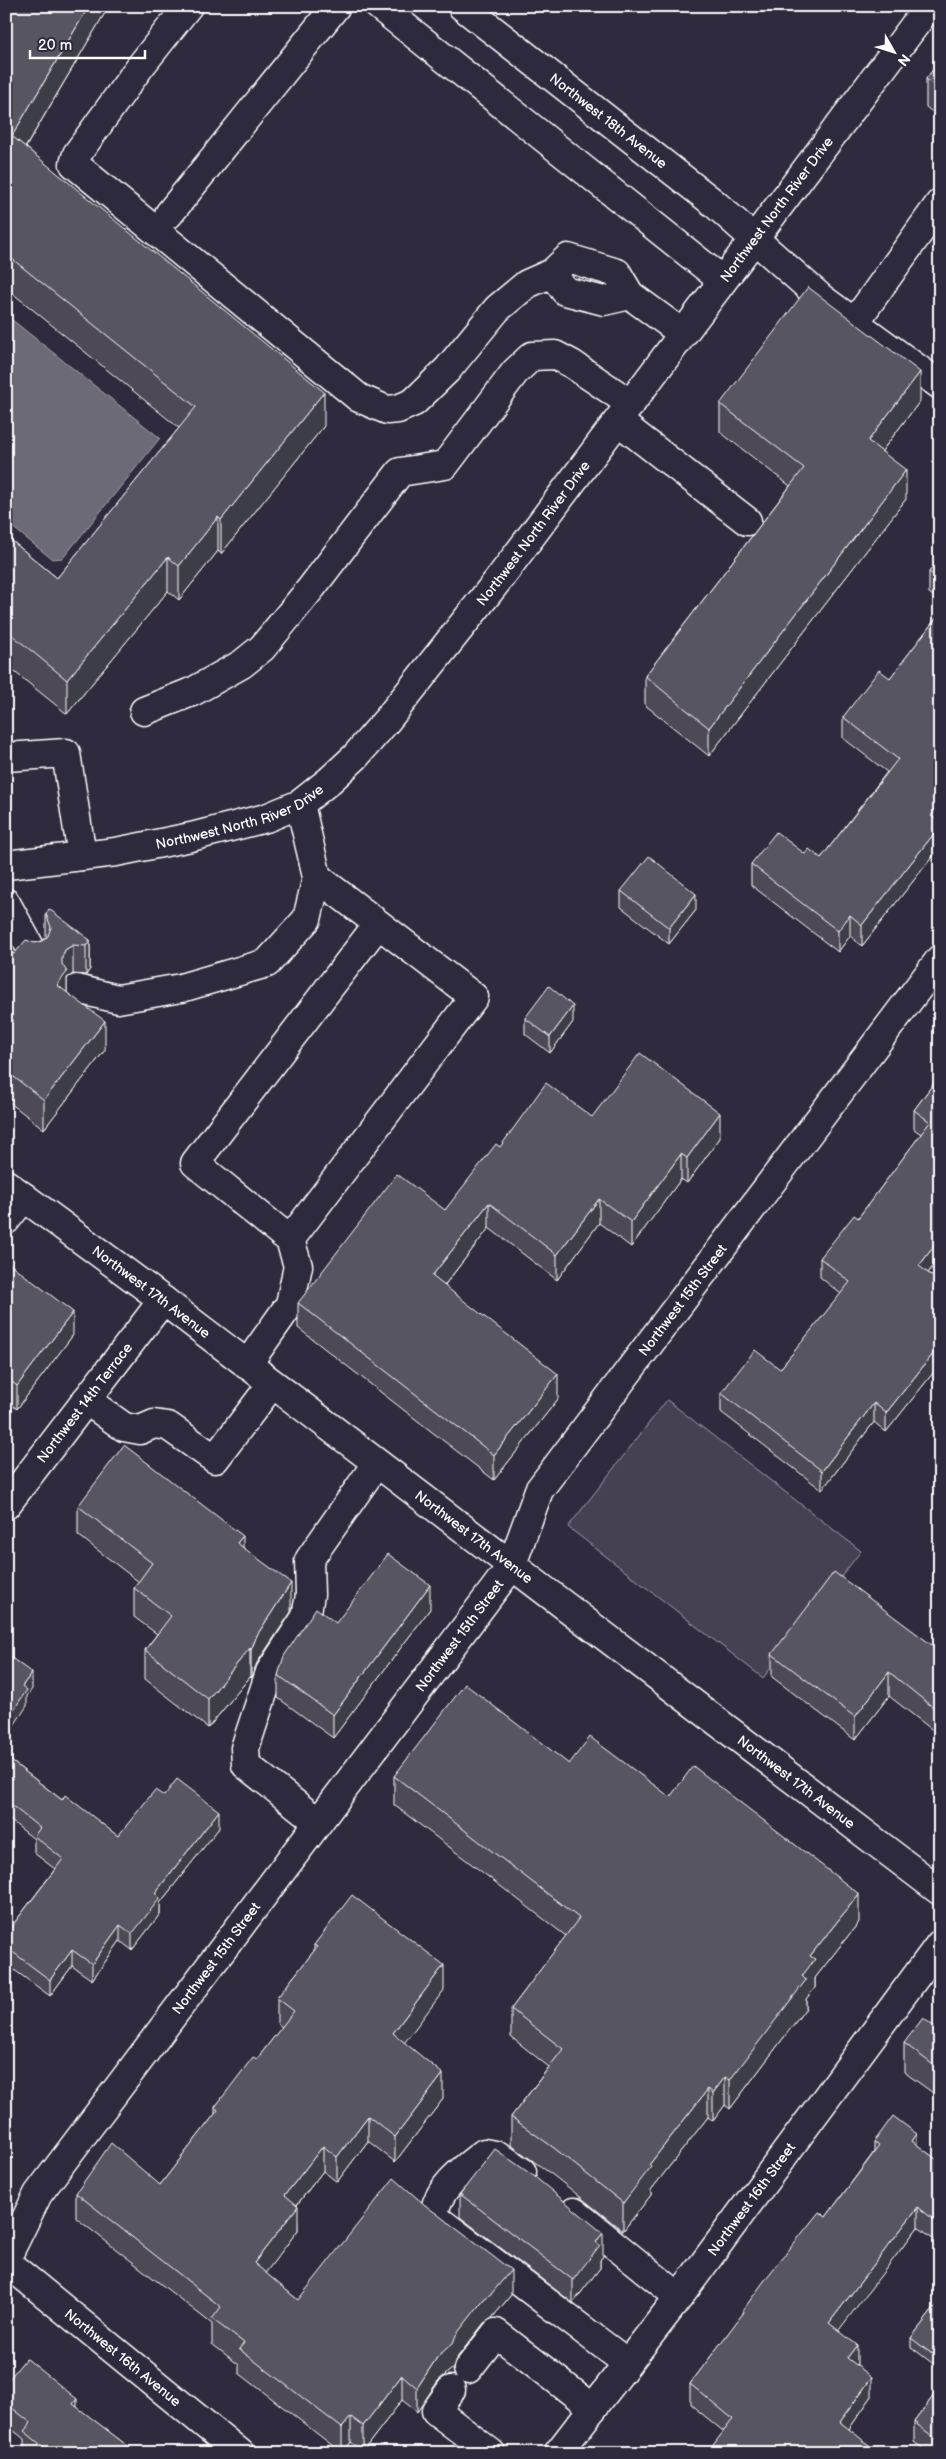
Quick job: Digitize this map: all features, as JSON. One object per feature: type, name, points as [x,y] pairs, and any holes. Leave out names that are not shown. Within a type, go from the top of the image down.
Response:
[{"type":"street","points":[[188,6],[133,76],[77,154],[74,164],[359,398],[387,410],[414,402],[446,370],[497,310],[527,284],[552,274],[565,291],[604,301],[630,295],[682,334]]},
{"type":"street","points":[[169,214],[336,6]]},
{"type":"street","points":[[379,6],[722,280]]},
{"type":"street","name":"Northwest 18th Avenue","points":[[462,6],[714,204],[821,298],[940,385]]},
{"type":"street","name":"Northwest North River Drive","points":[[6,865],[116,852],[191,837],[266,818],[300,804],[355,757],[387,720],[499,579],[753,238],[929,6]]},
{"type":"street","points":[[855,322],[940,203]]},
{"type":"street","points":[[144,711],[194,691],[242,664],[262,648],[400,472],[445,465],[515,372],[532,356],[555,355],[572,364],[747,521]]},
{"type":"street","points":[[6,757],[66,753],[82,856]]},
{"type":"street","points":[[76,989],[118,999],[180,988],[267,963],[307,920],[317,877],[300,804]]},
{"type":"street","points":[[290,1240],[474,997],[317,877]]},
{"type":"street","points":[[6,903],[36,956]]},
{"type":"street","points":[[247,1365],[290,1304],[298,1266],[290,1240],[195,1163],[378,924]]},
{"type":"street","name":"Northwest 15th Street","points":[[6,2260],[38,2194],[511,1567],[539,1490],[940,959]]},
{"type":"street","points":[[6,1220],[15,1191]]},
{"type":"street","name":"Northwest 17th Avenue","points":[[15,1191],[163,1300],[511,1567],[940,1891]]},
{"type":"street","name":"Northwest 14th Terrace","points":[[11,1487],[86,1400],[163,1300]]},
{"type":"street","points":[[86,1400],[124,1426],[140,1430],[154,1424],[168,1426],[215,1459],[272,1384]]},
{"type":"street","points":[[318,1822],[246,1765],[245,1748],[270,1672],[306,1617],[310,1596],[309,1560],[376,1464]]},
{"type":"street","name":"Northwest 16th Street","points":[[558,2453],[678,2297],[940,1944]]},
{"type":"street","points":[[627,2363],[434,2217],[435,2204],[459,2172],[484,2153],[499,2156],[548,2191],[678,2297]]},
{"type":"street","name":"Northwest 16th Avenue","points":[[6,2260],[240,2453]]},
{"type":"street","points":[[468,2369],[496,2333],[593,2408]]},
{"type":"street","points":[[452,2390],[436,2411],[491,2453]]},
{"type":"shaded area","points":[[6,315],[160,438],[63,558],[52,559],[6,522]]},
{"type":"shaded area","points":[[667,1400],[861,1551],[763,1678],[568,1527]]},
{"type":"building","points":[[6,6],[89,6],[12,136],[324,392],[221,520],[218,517],[179,566],[168,557],[67,680],[6,630],[6,536],[57,578],[196,407],[6,254]]},
{"type":"building","points":[[940,60],[940,90],[926,79]]},
{"type":"building","points":[[808,287],[920,372],[868,441],[906,470],[709,728],[645,676],[804,468],[720,404]]},
{"type":"building","points":[[940,558],[940,580],[929,572]]},
{"type":"building","points":[[940,613],[940,803],[931,816],[940,822],[940,826],[862,925],[850,915],[838,931],[751,864],[776,832],[805,854],[809,849],[821,858],[898,759],[843,717],[879,670],[890,678]]},
{"type":"building","points":[[649,856],[696,894],[669,928],[621,891]]},
{"type":"building","points":[[49,909],[90,940],[86,946],[73,945],[65,950],[62,964],[67,972],[57,985],[105,1021],[44,1100],[6,1071],[6,948],[14,954],[26,940],[35,943],[42,941],[48,936],[51,927],[46,914]]},
{"type":"building","points":[[549,986],[573,1006],[550,1037],[525,1018]]},
{"type":"building","points":[[640,1053],[720,1113],[687,1158],[681,1154],[631,1222],[599,1199],[557,1255],[489,1203],[432,1276],[558,1374],[494,1455],[298,1303],[397,1174],[445,1210],[496,1144],[500,1147],[546,1083],[592,1117]]},
{"type":"building","points":[[936,1080],[940,1083],[940,1238],[919,1266],[940,1282],[940,1352],[937,1349],[886,1413],[874,1403],[822,1471],[721,1393],[755,1350],[780,1369],[850,1282],[820,1258],[854,1215],[858,1218],[930,1122],[914,1110]]},
{"type":"building","points":[[6,1261],[73,1312],[17,1386],[6,1377]]},
{"type":"building","points":[[124,1445],[243,1536],[237,1543],[291,1583],[257,1635],[251,1650],[250,1648],[208,1699],[145,1650],[171,1616],[134,1588],[152,1563],[78,1506]]},
{"type":"building","points":[[388,1554],[430,1585],[333,1715],[278,1675],[284,1656],[316,1608],[336,1623]]},
{"type":"building","points":[[834,1572],[940,1651],[940,1713],[889,1672],[855,1717],[772,1654]]},
{"type":"building","points":[[6,1654],[32,1673],[22,1686],[27,1690],[6,1721]]},
{"type":"building","points":[[465,1684],[569,1764],[590,1737],[670,1797],[693,1766],[859,1894],[810,1956],[815,1959],[802,1976],[806,1980],[730,2080],[725,2077],[713,2093],[708,2089],[649,2165],[651,2167],[623,2203],[554,2148],[511,2117],[563,2049],[511,2009],[579,1918],[394,1776]]},
{"type":"building","points":[[6,1757],[62,1800],[65,1795],[118,1836],[155,1790],[164,1796],[177,1779],[219,1811],[155,1893],[160,1898],[132,1934],[120,1925],[92,1964],[72,1950],[50,1980],[6,1947],[6,1934],[63,1859],[34,1836],[40,1828],[6,1801]]},
{"type":"building","points":[[352,1895],[444,1965],[393,2033],[443,2074],[395,2137],[368,2116],[337,2157],[323,2146],[285,2195],[298,2206],[254,2263],[298,2300],[394,2178],[425,2205],[511,2270],[492,2293],[484,2299],[456,2335],[453,2343],[438,2356],[417,2388],[402,2375],[363,2426],[351,2417],[342,2428],[239,2349],[244,2343],[212,2319],[221,2307],[76,2193],[111,2143],[160,2185],[218,2110],[215,2107],[253,2057],[257,2059],[294,2011],[277,1998],[317,1947],[314,1945]]},
{"type":"building","points":[[923,2018],[940,2031],[940,2070],[904,2043]]},
{"type":"building","points":[[893,2116],[917,2134],[912,2141],[940,2162],[940,2221],[938,2223],[918,2207],[829,2323],[857,2345],[847,2358],[872,2377],[840,2422],[869,2445],[864,2453],[707,2453],[733,2419],[690,2384],[744,2312],[743,2310],[767,2277],[819,2212],[826,2217],[879,2146],[874,2142]]},
{"type":"building","points":[[495,2149],[535,2177],[603,2233],[596,2242],[600,2245],[573,2280],[460,2194]]},
{"type":"building","points":[[940,2301],[940,2360],[911,2338]]},
{"type":"building","points":[[26,2358],[77,2399],[73,2404],[137,2453],[51,2453],[24,2431],[31,2423],[6,2403],[6,2383]]},
{"type":"building","points":[[940,2387],[940,2442],[914,2422]]}]
